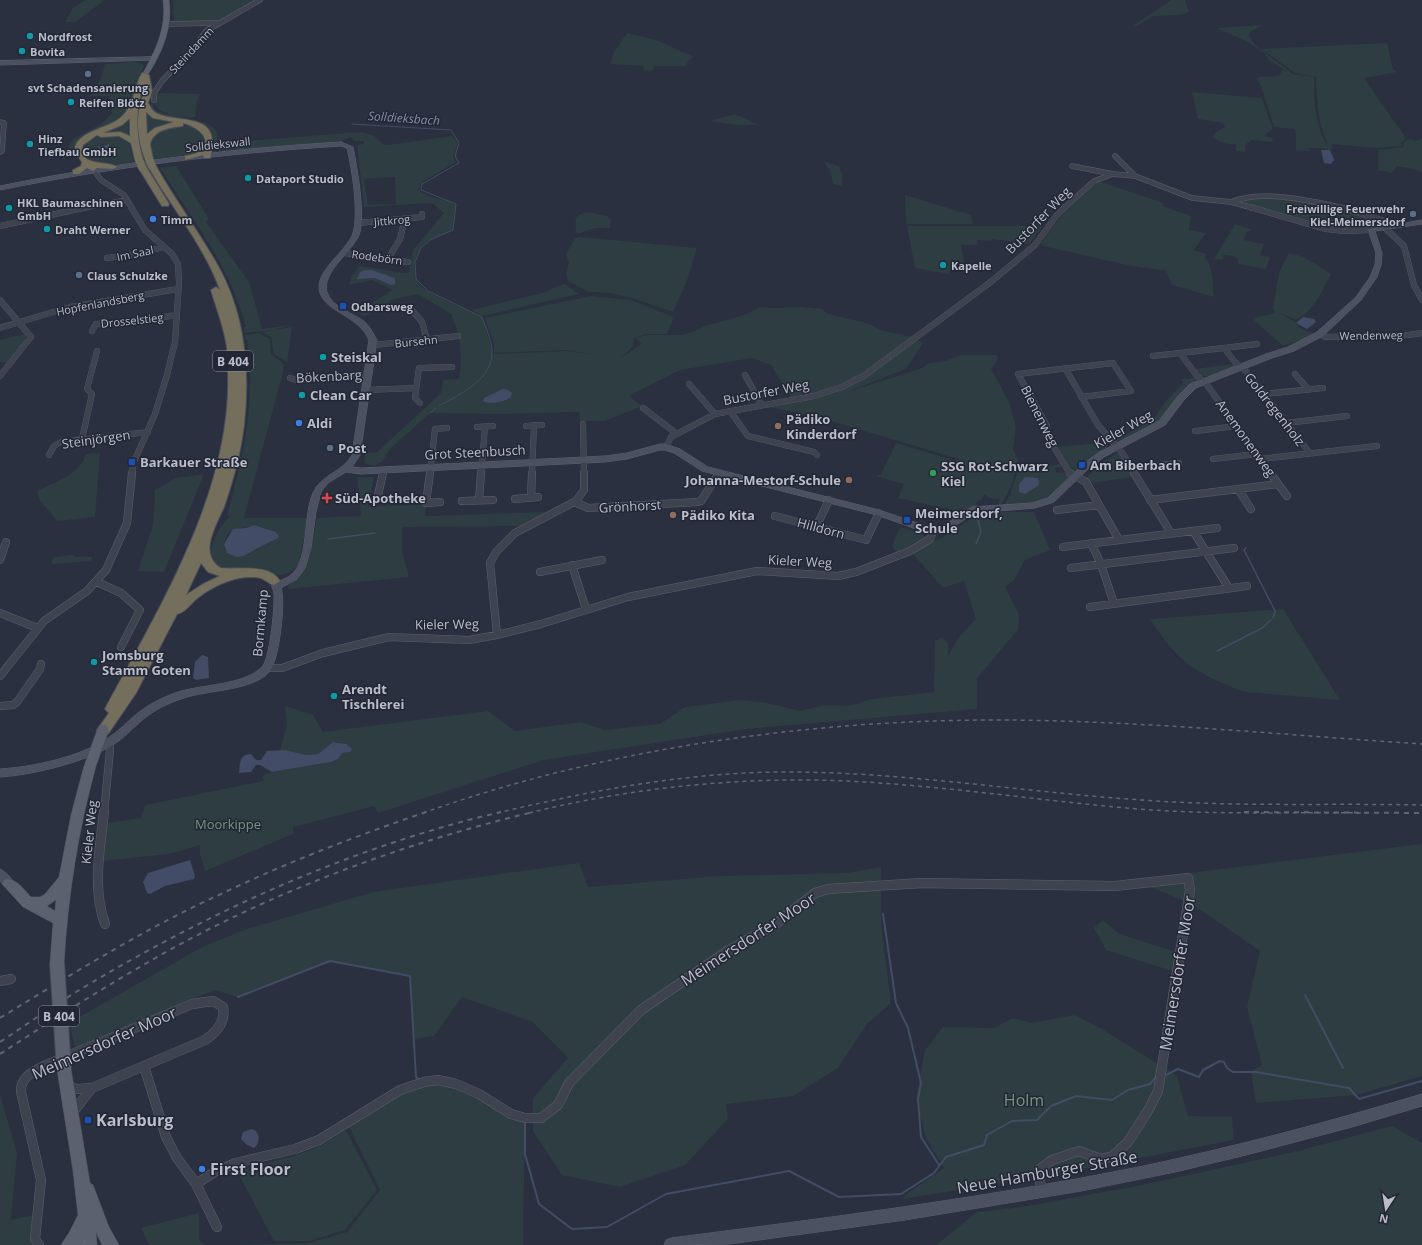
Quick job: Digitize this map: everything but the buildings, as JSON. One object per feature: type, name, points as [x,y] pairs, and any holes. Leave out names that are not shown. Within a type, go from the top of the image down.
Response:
[{"type":"highway","name":"B 404","points":[[103,730],[132,689],[166,625],[204,543],[224,492],[238,436],[242,402],[240,351],[232,309],[219,276],[197,239],[164,190],[150,163],[145,147],[142,128],[142,112],[148,91],[145,75]]},
{"type":"highway","name":"B 404","points":[[103,730],[108,716],[167,602],[195,543],[208,510],[225,456],[233,400],[234,377],[232,347],[219,297],[204,265],[149,182],[141,164],[135,142],[133,129],[135,107],[141,82],[145,75]]},
{"type":"highway","points":[[145,103],[148,110],[156,116],[192,123],[201,128],[208,136],[207,156]]},
{"type":"highway","points":[[93,169],[86,162],[78,149],[83,141],[120,123],[135,107]]},
{"type":"highway","points":[[145,147],[148,136],[163,127],[182,124],[201,128]]},
{"type":"highway","points":[[83,141],[98,135],[114,134],[125,136],[135,142]]},
{"type":"highway","points":[[188,158],[202,153],[207,147]]},
{"type":"highway","points":[[86,162],[96,166],[113,167]]},
{"type":"highway","points":[[76,172],[84,167],[86,162]]},
{"type":"highway","points":[[204,543],[205,557],[209,566],[222,572],[262,574],[276,583]]},
{"type":"highway","points":[[166,625],[197,592],[216,582],[243,573]]},
{"type":"main road","name":"B 404","points":[[145,75],[158,51],[167,24],[166,0]]},
{"type":"main road","name":"B 404","points":[[89,1245],[87,1213],[81,1171],[70,1116],[64,1069],[57,963],[65,878],[74,825],[90,766],[103,730]]},
{"type":"main road","points":[[28,903],[41,903],[50,899],[65,878]]},
{"type":"main road","points":[[4,879],[28,903],[60,920]]},
{"type":"main road","points":[[81,1171],[103,1231],[111,1245]]},
{"type":"main road","points":[[69,1245],[76,1237],[87,1213]]},
{"type":"street","name":"Steindamm","points":[[154,100],[154,93],[162,81],[194,47],[206,30],[260,0]]},
{"type":"street","points":[[167,24],[218,23]]},
{"type":"street","points":[[136,60],[158,51]]},
{"type":"street","points":[[136,60],[146,63],[152,62]]},
{"type":"street","points":[[0,63],[136,60],[152,62]]},
{"type":"street","points":[[0,122],[4,123],[2,150],[0,152]]},
{"type":"street","name":"Solldiekswall","points":[[0,188],[93,169],[253,150],[347,145],[350,148],[358,223]]},
{"type":"street","points":[[1115,156],[1135,176]]},
{"type":"street","points":[[1072,166],[1113,174],[1135,176],[1192,198],[1231,202],[1326,229],[1344,232],[1371,230],[1422,222]]},
{"type":"street","points":[[0,676],[37,628],[61,608],[83,595],[97,582],[109,564],[127,523],[133,464],[148,432],[167,375],[175,342],[178,264],[172,254],[145,230],[128,200],[119,191],[99,179],[93,169]]},
{"type":"street","name":"Bustorfer Weg","points":[[666,447],[671,437],[715,414],[828,392],[865,375],[992,281],[1035,245],[1044,235],[1057,215],[1094,181],[1113,174]]},
{"type":"street","points":[[1231,202],[1237,199],[1261,197],[1321,202],[1349,208],[1398,225]]},
{"type":"street","points":[[0,226],[31,218],[128,200]]},
{"type":"street","name":"Jittkrog","points":[[358,223],[422,217],[422,214]]},
{"type":"street","points":[[388,259],[400,239],[405,219]]},
{"type":"street","points":[[276,583],[294,577],[304,560],[317,493],[329,478],[348,467],[356,455],[365,390],[374,345],[371,333],[367,327],[332,303],[323,292],[323,281],[327,274],[346,253],[354,239],[358,223]]},
{"type":"street","points":[[1384,227],[1404,246],[1414,285],[1422,300]]},
{"type":"street","name":"Kieler Weg","points":[[0,778],[94,750],[109,743],[147,711],[160,703],[198,689],[249,680],[267,668],[282,668],[323,653],[389,637],[469,640],[496,635],[541,624],[586,609],[671,588],[757,571],[838,576],[856,572],[910,551],[930,539],[934,530],[943,530],[972,510],[1040,504],[1051,500],[1084,467],[1114,446],[1162,423],[1181,398],[1193,386],[1297,347],[1320,334],[1370,284],[1378,263],[1380,252],[1371,230]]},
{"type":"street","name":"Im Saal","points":[[107,258],[137,254],[163,247]]},
{"type":"street","name":"Rodebörn","points":[[346,253],[408,262]]},
{"type":"street","name":"Hopfenlandsberg","points":[[0,328],[70,307],[178,289]]},
{"type":"street","points":[[0,300],[31,337],[0,376]]},
{"type":"street","points":[[410,308],[420,318],[425,329],[427,340]]},
{"type":"street","name":"Drosselstieg","points":[[92,331],[96,324],[128,322],[177,315]]},
{"type":"street","name":"Wendenweg","points":[[1320,334],[1325,336],[1422,333]]},
{"type":"street","name":"Bursehn","points":[[374,345],[458,336]]},
{"type":"street","points":[[1153,356],[1257,344]]},
{"type":"street","name":"Goldregenholz","points":[[1224,348],[1264,394],[1309,452]]},
{"type":"street","points":[[82,439],[92,394],[87,389],[96,351]]},
{"type":"street","name":"Anemonenweg","points":[[1180,353],[1237,426],[1287,496]]},
{"type":"street","points":[[1081,397],[1131,391],[1113,363],[1065,368],[1081,397],[1099,427],[1122,454],[1172,533]]},
{"type":"street","points":[[412,368],[452,366]]},
{"type":"street","points":[[419,368],[416,400],[420,403]]},
{"type":"street","name":"Bienenweg","points":[[1065,368],[1018,374],[1047,426],[1046,434],[1069,472],[1086,482],[1119,540]]},
{"type":"street","name":"Bökenbarg","points":[[290,378],[296,380],[368,374]]},
{"type":"street","points":[[1295,374],[1308,389]]},
{"type":"street","points":[[745,375],[762,405]]},
{"type":"street","points":[[689,384],[715,414]]},
{"type":"street","points":[[365,390],[416,388]]},
{"type":"street","points":[[1264,394],[1323,388]]},
{"type":"street","points":[[643,408],[677,434]]},
{"type":"street","points":[[730,411],[748,436],[814,452],[817,455]]},
{"type":"street","points":[[1286,423],[1347,416]]},
{"type":"street","points":[[496,635],[490,563],[494,553],[502,543],[516,533],[574,502],[582,496],[584,490],[583,424]]},
{"type":"street","points":[[515,498],[534,498],[532,463],[534,425]]},
{"type":"street","points":[[526,426],[542,425]]},
{"type":"street","points":[[476,427],[493,426]]},
{"type":"street","points":[[1195,431],[1237,426]]},
{"type":"street","points":[[479,500],[485,427]]},
{"type":"street","points":[[440,502],[426,503],[435,429],[447,428]]},
{"type":"street","name":"Steinjörgen","points":[[49,455],[54,446],[60,442],[148,432]]},
{"type":"street","points":[[1213,459],[1309,452],[1314,453],[1377,446]]},
{"type":"street","points":[[584,460],[618,458],[651,449],[666,447],[677,451],[698,466],[719,473],[880,513],[934,530]]},
{"type":"street","name":"Grot Steenbusch","points":[[348,467],[361,471],[584,460]]},
{"type":"street","points":[[1131,468],[1179,463]]},
{"type":"street","points":[[378,495],[384,470]]},
{"type":"street","name":"Grönhorst","points":[[574,502],[588,508],[698,502],[701,501],[719,473]]},
{"type":"street","points":[[1150,500],[1278,484]]},
{"type":"street","points":[[1238,489],[1251,509]]},
{"type":"street","points":[[462,501],[493,500]]},
{"type":"street","points":[[816,526],[829,500]]},
{"type":"street","points":[[1057,510],[1099,505]]},
{"type":"street","name":"Hilldorn","points":[[775,516],[866,540],[880,513]]},
{"type":"street","points":[[1063,547],[1217,528]]},
{"type":"street","points":[[1193,531],[1229,588]]},
{"type":"street","points":[[0,560],[6,542]]},
{"type":"street","points":[[1090,543],[1101,564],[1114,604]]},
{"type":"street","points":[[1072,568],[1234,548]]},
{"type":"street","points":[[540,572],[602,560]]},
{"type":"street","points":[[572,565],[586,609]]},
{"type":"street","points":[[97,582],[118,590],[136,603],[140,610],[121,647]]},
{"type":"street","name":"Bormkamp","points":[[267,668],[273,650],[276,583]]},
{"type":"street","points":[[1090,607],[1248,586]]},
{"type":"street","points":[[0,613],[37,628]]},
{"type":"street","points":[[0,706],[17,702],[40,669],[41,664]]},
{"type":"street","name":"Kieler Weg","points":[[105,924],[100,910],[98,874],[110,750],[109,743]]},
{"type":"street","name":"Kieler Weg","points":[[0,772],[16,772]]},
{"type":"street","name":"Meimersdorfer Moor","points":[[196,1184],[216,1171],[236,1163],[295,1149],[319,1140],[400,1090],[424,1082],[438,1080],[456,1084],[479,1094],[511,1114],[525,1118],[541,1118],[558,1105],[570,1083],[588,1062],[640,1010],[729,950],[777,923],[815,893],[828,889],[922,883],[1115,886],[1188,878],[1190,890],[1158,1092],[1149,1111],[1118,1154],[1107,1159],[1100,1159],[1079,1151],[1046,1163],[1040,1170],[1042,1191]]},
{"type":"street","points":[[0,981],[11,979]]},
{"type":"street","name":"Meimersdorfer Moor","points":[[39,1245],[35,1239],[41,1180],[21,1092],[20,1085],[23,1080],[46,1065],[192,1004],[207,1000],[221,1005],[224,1011],[222,1021],[217,1031],[210,1037],[92,1088],[77,1089],[66,1086]]},
{"type":"street","points":[[144,1066],[166,1137],[177,1158],[196,1184],[218,1227]]},
{"type":"street","name":"Meimersdorfer Moor","points":[[70,1116],[92,1088]]},
{"type":"street","name":"Neue Hamburger Straße","points":[[671,1245],[950,1207],[1138,1173],[1231,1153],[1304,1134],[1422,1100]]},
{"type":"green space","points":[[85,0],[105,0],[75,22],[65,22],[73,8]]},
{"type":"green space","points":[[173,0],[256,0],[222,20],[174,23]]},
{"type":"green space","points":[[1171,0],[1185,0],[1189,12],[1181,15],[1153,16],[1136,26],[1133,26]]},
{"type":"green space","points":[[1263,25],[1250,32],[1249,35],[1256,46],[1293,74],[1314,77],[1317,120],[1322,136],[1326,143],[1329,144],[1320,121],[1317,103],[1316,77],[1295,73],[1261,49],[1387,43],[1393,69],[1397,72],[1364,78],[1406,138],[1401,143],[1402,146],[1375,148],[1332,144],[1333,149],[1309,148],[1309,151],[1296,150],[1296,134],[1294,129],[1274,127],[1261,86],[1257,80],[1259,77],[1279,76],[1283,69],[1270,61],[1264,53],[1246,41],[1216,28]]},
{"type":"green space","points":[[627,33],[656,40],[694,57],[688,61],[686,66],[654,66],[652,71],[644,70],[643,66],[610,64],[614,52]]},
{"type":"green space","points":[[135,62],[143,64],[144,67],[139,76],[131,105],[126,115],[117,123],[83,138],[74,147],[75,155],[62,159],[73,139],[101,124],[112,113],[109,96],[91,96],[101,78],[105,64]]},
{"type":"green space","points":[[1192,92],[1262,98],[1273,129],[1265,136],[1273,138],[1272,142],[1252,140],[1246,144],[1245,152],[1236,151],[1236,144],[1227,144],[1215,139],[1213,137],[1215,133],[1225,127],[1223,123],[1198,119]]},
{"type":"green space","points":[[156,93],[200,94],[197,101],[195,117],[179,117],[161,111],[155,104]]},
{"type":"green space","points":[[152,96],[154,109],[166,114],[200,121],[214,128],[217,133],[216,152],[211,151],[208,130],[166,118],[157,113],[150,107]]},
{"type":"green space","points":[[146,110],[187,123],[180,123],[146,136]]},
{"type":"green space","points":[[735,114],[759,125],[737,125],[710,121]]},
{"type":"green space","points":[[129,117],[128,136],[104,133],[96,135]]},
{"type":"green space","points":[[179,126],[190,126],[200,131],[204,141],[202,151],[194,154],[153,160],[149,148],[149,139],[160,130]]},
{"type":"green space","points":[[360,132],[373,135],[383,144],[388,145],[452,136],[457,142],[453,157],[456,162],[425,180],[418,189],[422,193],[431,197],[456,204],[453,230],[430,240],[422,246],[415,262],[415,274],[417,281],[428,291],[482,317],[493,354],[567,351],[595,355],[567,350],[494,353],[494,343],[485,318],[591,296],[630,300],[672,316],[673,319],[667,334],[647,334],[634,338],[633,346],[620,359],[641,344],[636,338],[647,335],[682,335],[690,333],[705,326],[744,315],[760,307],[801,307],[822,309],[828,314],[867,323],[881,330],[912,337],[923,343],[906,369],[847,392],[922,368],[929,363],[946,361],[961,355],[996,355],[998,359],[991,369],[1009,402],[1016,428],[1013,449],[1021,467],[1016,468],[1014,478],[1001,505],[998,505],[1000,499],[989,498],[984,494],[982,499],[975,503],[978,506],[962,512],[898,498],[904,484],[875,476],[881,474],[896,443],[956,461],[959,459],[824,419],[770,407],[799,402],[792,399],[771,365],[752,358],[680,370],[629,396],[642,406],[605,421],[580,421],[579,412],[503,414],[430,413],[390,449],[382,462],[374,466],[366,464],[364,462],[365,453],[376,453],[441,393],[443,380],[459,379],[461,365],[459,335],[451,314],[418,294],[392,300],[364,317],[358,313],[367,311],[373,302],[393,290],[372,280],[349,285],[352,275],[360,266],[404,273],[409,272],[413,250],[444,213],[432,203],[364,207],[357,145],[364,144],[364,141],[354,141],[351,137],[336,143],[218,152],[220,143]],"holes":[[[395,177],[396,204],[368,205],[364,179]]]},
{"type":"green space","points":[[104,135],[119,135],[128,140],[134,162],[105,164],[92,161],[81,151],[82,145],[93,138]],"holes":[[[109,144],[114,155],[102,157],[100,145]]]},
{"type":"green space","points":[[1422,138],[1422,173],[1413,169],[1397,166],[1392,173],[1378,170],[1378,150],[1403,147],[1404,142],[1410,139],[1417,141]]},
{"type":"green space","points":[[823,161],[839,166],[842,174],[842,186],[833,184],[830,170]]},
{"type":"green space","points":[[176,166],[209,219],[206,222],[249,282],[262,329],[290,325],[274,330],[244,333],[244,328],[247,325],[245,325],[230,283],[220,263],[160,168]]},
{"type":"green space","points":[[1098,181],[1164,203],[1162,206],[1191,216],[1189,230],[1206,233],[1194,250],[1206,254],[1205,258],[1211,271],[1214,297],[1172,285],[1166,271],[1127,265],[1043,246],[1041,243],[1065,211]]},
{"type":"green space","points":[[905,195],[971,215],[973,224],[906,224]]},
{"type":"green space","points":[[1264,198],[1320,203],[1394,224],[1369,229],[1341,230],[1236,202],[1241,200]]},
{"type":"green space","points":[[588,212],[607,216],[611,220],[610,228],[596,228],[577,234],[575,225],[576,219],[580,214]]},
{"type":"green space","points":[[1235,224],[1251,229],[1251,231],[1247,231],[1244,240],[1264,244],[1260,255],[1270,257],[1266,269],[1238,264],[1238,259],[1233,256],[1224,255],[1223,260],[1214,259]]},
{"type":"green space","points":[[907,226],[1043,226],[1029,244],[992,239],[992,241],[977,240],[978,245],[961,245],[965,268],[949,271],[949,274],[915,268]]},
{"type":"green space","points":[[579,237],[697,248],[686,283],[673,312],[632,298],[610,293],[589,292],[568,281],[566,274],[569,263],[566,254],[575,238]]},
{"type":"green space","points":[[1289,253],[1304,257],[1331,274],[1313,306],[1302,316],[1296,320],[1280,313],[1295,322],[1300,328],[1313,334],[1283,346],[1254,320],[1257,317],[1275,313],[1273,308],[1279,273]]},
{"type":"green space","points":[[565,284],[579,294],[482,316],[472,310],[546,292],[557,286]]},
{"type":"green space","points":[[292,327],[287,362],[274,354],[271,337],[263,332]]},
{"type":"green space","points":[[259,333],[270,339],[271,354],[284,364],[281,382],[244,518],[308,518],[299,564],[291,571],[281,575],[260,568],[227,568],[215,563],[210,558],[210,553],[216,535],[223,524],[231,516],[227,516],[243,451],[249,408],[250,387],[247,342],[249,341],[245,340],[245,335]],"holes":[[[254,525],[276,532],[279,536],[278,538],[254,551],[225,549],[226,537],[238,529]]]},
{"type":"green space","points":[[24,334],[26,338],[9,363],[0,362],[0,340]]},
{"type":"green space","points":[[1233,364],[1233,367],[1208,376],[1200,376],[1195,369]]},
{"type":"green space","points":[[1195,378],[1195,381],[1177,397],[1158,422],[1119,442],[1113,441],[1153,420],[1166,401],[1183,383],[1181,379]]},
{"type":"green space","points":[[1106,442],[1108,445],[1106,448],[1077,470],[1070,468],[1058,447]]},
{"type":"green space","points":[[100,453],[95,517],[57,521],[39,499],[37,491],[59,481],[73,472],[79,467],[86,454]]},
{"type":"green space","points":[[1116,454],[1120,454],[1133,477],[1090,483],[1086,478],[1100,464]]},
{"type":"green space","points":[[1061,464],[1062,467],[1054,468],[1057,473],[1065,472],[1068,477],[1064,484],[1052,495],[1033,503],[1004,505],[1010,495],[1018,470]]},
{"type":"green space","points":[[204,474],[164,572],[138,571],[153,525],[155,490],[176,478]]},
{"type":"green space","points":[[357,477],[374,477],[368,506],[426,505],[425,516],[546,512],[520,526],[402,527],[402,550],[409,577],[288,589],[289,584],[297,578],[307,563],[317,518],[361,516]]},
{"type":"green space","name":"Moorkippe","points":[[988,512],[1034,512],[1050,550],[1025,560],[1014,580],[1005,587],[1019,614],[1018,630],[977,678],[977,709],[746,729],[544,760],[378,813],[374,806],[293,827],[293,834],[205,871],[200,854],[200,845],[169,854],[103,861],[107,823],[141,818],[145,805],[264,781],[262,776],[272,772],[331,762],[338,759],[342,753],[350,752],[352,750],[339,742],[333,742],[318,754],[306,755],[280,751],[287,725],[285,706],[313,715],[323,732],[488,711],[515,731],[581,722],[604,730],[660,724],[685,707],[740,700],[767,703],[799,711],[826,705],[849,706],[872,699],[934,692],[935,641],[942,637],[948,643],[948,656],[959,637],[976,619],[964,581],[943,588],[912,553],[930,542],[940,539],[978,514]]},
{"type":"green space","points":[[900,527],[921,533],[927,539],[898,554],[892,546]]},
{"type":"green space","points":[[73,555],[74,557],[92,557],[91,561],[52,564],[53,557]]},
{"type":"green space","points":[[1283,609],[1340,700],[1246,692],[1224,684],[1193,668],[1182,659],[1167,643],[1150,619]]},
{"type":"green space","points":[[1422,844],[1422,1076],[1356,1095],[1256,1103],[1251,1072],[1262,1065],[1247,1007],[1260,951],[1192,904],[1133,880]]},
{"type":"green space","points":[[579,863],[588,887],[719,876],[847,873],[881,867],[881,923],[891,1003],[867,1024],[838,1068],[793,1096],[726,1104],[728,1119],[685,1165],[620,1187],[562,1175],[533,1131],[533,1098],[568,1058],[533,1022],[462,997],[434,1036],[414,1039],[410,976],[330,961],[238,997],[215,990],[75,1047],[69,1023],[204,946],[247,929],[373,892]]},
{"type":"green space","points":[[1102,921],[1120,934],[1176,952],[1172,971],[1106,950],[1094,928]]},
{"type":"green space","name":"Holm","points":[[1075,1015],[1102,1029],[1177,1076],[1188,1116],[1232,1117],[1234,1140],[1045,1176],[903,1199],[911,1191],[944,1168],[926,1138],[916,1099],[925,1050],[943,1027],[994,1028],[1013,1018],[1031,1023]]},
{"type":"green space","points":[[438,1080],[525,1118],[523,1245],[239,1245],[309,1243],[347,1232],[380,1190],[347,1123],[400,1090]]},
{"type":"green space","points":[[0,1095],[17,1153],[11,1220],[38,1214],[39,1245],[0,1245]]},
{"type":"green space","points":[[1392,1126],[1422,1143],[1422,1245],[936,1245],[977,1212],[1022,1207],[1142,1185],[1294,1152]]},
{"type":"green space","points":[[346,1130],[377,1190],[345,1230],[309,1241],[274,1241],[237,1171],[297,1155],[322,1145]]},
{"type":"green space","points":[[199,1213],[199,1240],[205,1245],[149,1245],[141,1228]]},
{"type":"water","points":[[109,144],[114,155],[102,157],[98,147]]},
{"type":"water","points":[[1321,150],[1330,150],[1334,160],[1331,164],[1324,163]]},
{"type":"water","points":[[372,270],[395,278],[395,284],[391,285],[375,278],[357,279],[360,272]]},
{"type":"water","points":[[1303,317],[1314,319],[1316,322],[1307,329],[1296,323]]},
{"type":"water","points":[[503,389],[512,393],[511,397],[497,402],[489,403],[483,401],[484,398]]},
{"type":"water","points":[[1025,477],[1038,478],[1039,485],[1025,494],[1019,492],[1019,484]]},
{"type":"water","points":[[254,525],[276,532],[279,536],[278,538],[243,556],[237,557],[227,553],[224,544],[233,529],[246,528]]},
{"type":"water","points":[[202,655],[208,657],[209,678],[196,680],[193,678],[195,662]]},
{"type":"water","points":[[333,742],[346,744],[352,749],[350,752],[342,753],[338,759],[331,762],[272,772],[260,765],[256,765],[251,772],[239,773],[241,760],[247,754],[251,754],[256,760],[261,760],[267,751],[285,750],[306,755],[318,754]]},
{"type":"water","points":[[190,860],[195,876],[194,879],[165,886],[150,894],[147,893],[143,882],[148,873]]},
{"type":"water","points":[[252,1129],[256,1131],[259,1137],[257,1145],[254,1148],[247,1145],[241,1139],[243,1132]]},
{"type":"waterway","name":"Solldieksbach","points":[[352,124],[451,130],[459,143],[455,156],[459,163],[422,184],[421,190],[456,204],[453,230],[430,240],[421,248],[415,262],[416,279],[428,291],[482,317],[492,350],[488,369],[482,377],[466,391],[439,406]]},
{"type":"waterway","name":"Solldieksbach","points":[[430,413],[436,408]]},
{"type":"waterway","points":[[976,544],[981,532],[977,516]]},
{"type":"waterway","points":[[328,539],[375,533]]},
{"type":"waterway","points":[[1246,548],[1244,550],[1275,611],[1273,618]]},
{"type":"waterway","points":[[1217,651],[1262,628],[1271,620]]},
{"type":"waterway","points":[[883,914],[896,1003],[908,1028],[921,1083],[918,1099],[921,1137],[939,1165]]},
{"type":"waterway","points":[[238,997],[330,961],[410,976],[416,1077],[420,1080]]},
{"type":"waterway","points":[[1305,995],[1343,1068]]},
{"type":"waterway","points":[[1164,1076],[1178,1069],[1199,1077],[1203,1070],[1220,1061],[1224,1062],[1227,1068],[1233,1072],[1256,1072],[1349,1088],[1359,1099],[1422,1081]]},
{"type":"waterway","points":[[525,1122],[525,1154],[539,1204],[572,1229],[607,1227],[666,1194],[789,1171],[839,1197],[901,1194],[934,1173],[946,1157],[984,1145],[987,1135],[1012,1121],[1037,1120],[1051,1106],[1076,1096],[1112,1100],[1128,1090],[1150,1084],[1156,1077]]},
{"type":"railway","points":[[426,812],[492,790],[564,771],[637,755],[710,742],[785,732],[860,725],[934,721],[1059,721],[1214,729],[1422,744]]},
{"type":"railway","points":[[498,813],[566,797],[636,785],[707,776],[778,772],[915,778],[1096,796],[1177,802],[1422,805]]},
{"type":"railway","points":[[530,813],[634,792],[706,784],[778,780],[814,780],[895,784],[1166,811],[1223,813],[1366,813]]},
{"type":"railway","points":[[0,1018],[136,937],[192,908],[297,860],[374,830],[426,812]]},
{"type":"railway","points":[[1244,812],[1422,813]]},
{"type":"railway","points":[[0,1042],[86,986],[185,931],[236,906],[287,883],[393,843],[447,826],[498,813]]},
{"type":"railway","points":[[0,1054],[130,972],[217,925],[261,904],[305,885],[395,852],[440,837],[530,813]]},
{"type":"place","name":"Nordfrost","points":[[30,36]]},
{"type":"place","name":"Bovita","points":[[22,51]]},
{"type":"place","name":"svt Schadensanierung","points":[[88,74]]},
{"type":"place","name":"Reifen Blötz","points":[[71,102]]},
{"type":"place","name":"Hinz Tiefbau GmbH","points":[[30,144]]},
{"type":"place","name":"Dataport Studio","points":[[248,178]]},
{"type":"place","name":"HKL Baumaschinen GmbH","points":[[9,208]]},
{"type":"place","name":"Freiwillige Feuerwehr Kiel-Meimersdorf","points":[[1413,214]]},
{"type":"place","name":"Timm","points":[[153,219]]},
{"type":"place","name":"Draht Werner","points":[[47,229]]},
{"type":"place","name":"Kapelle","points":[[943,265]]},
{"type":"place","name":"Claus Schulzke","points":[[79,275]]},
{"type":"place","name":"Odbarsweg","points":[[343,306]]},
{"type":"place","name":"Steiskal","points":[[323,357]]},
{"type":"place","name":"Clean Car","points":[[302,395]]},
{"type":"place","name":"Aldi","points":[[299,423]]},
{"type":"place","name":"Pädiko Kinderdorf","points":[[778,426]]},
{"type":"place","name":"Post","points":[[330,448]]},
{"type":"place","name":"Barkauer Straße","points":[[132,462]]},
{"type":"place","name":"Am Biberbach","points":[[1082,465]]},
{"type":"place","name":"SSG Rot-Schwarz Kiel","points":[[933,473]]},
{"type":"place","name":"Johanna-Mestorf-Schule","points":[[849,480]]},
{"type":"place","name":"Süd-Apotheke","points":[[327,498]]},
{"type":"place","name":"Pädiko Kita","points":[[673,515]]},
{"type":"place","name":"Meimersdorf, Schule","points":[[907,520]]},
{"type":"place","name":"Jomsburg Stamm Goten","points":[[94,662]]},
{"type":"place","name":"Arendt Tischlerei","points":[[334,696]]},
{"type":"place","name":"Karlsburg","points":[[88,1120]]},
{"type":"place","name":"First Floor","points":[[202,1169]]}]
